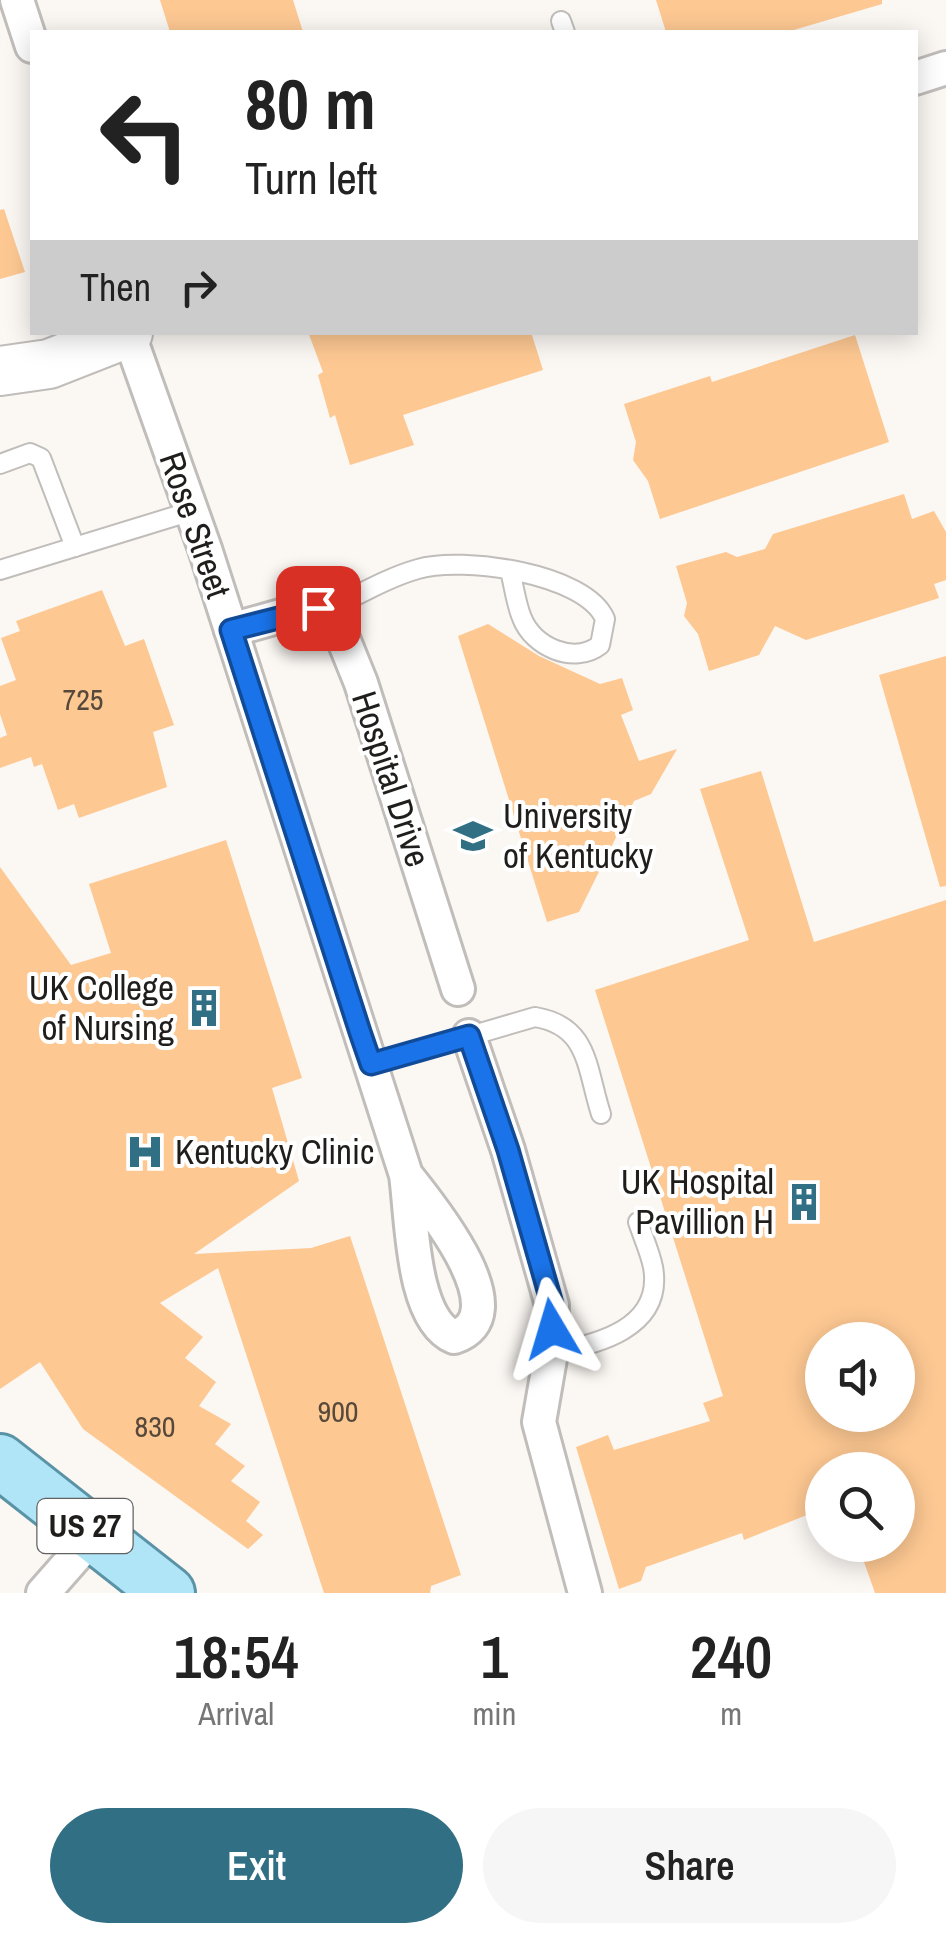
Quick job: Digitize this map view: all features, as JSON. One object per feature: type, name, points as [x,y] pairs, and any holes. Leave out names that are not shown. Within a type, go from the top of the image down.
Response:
[{"type":"main road","name":"US 27","points":[[0,1460],[95,1534],[155,1589]]},
{"type":"street","points":[[17,0],[30,40]]},
{"type":"street","points":[[918,77],[946,68]]},
{"type":"street","points":[[0,370],[50,364],[123,335]]},
{"type":"street","name":"Rose Street","points":[[129,335],[192,511],[406,1175]]},
{"type":"street","points":[[231,630],[309,608],[325,611]]},
{"type":"street","name":"Hospital Drive","points":[[325,611],[336,621],[360,683],[458,989]]},
{"type":"street","points":[[469,1036],[508,1150],[552,1304],[551,1353],[540,1422],[585,1593]]},
{"type":"street","points":[[44,1593],[95,1534]]},
{"type":"lane","points":[[0,464],[30,453],[41,458],[75,546]]},
{"type":"lane","points":[[0,570],[192,511]]},
{"type":"lane","points":[[325,611],[419,569],[456,564],[510,572],[570,588],[592,600],[605,619],[600,645],[572,655],[542,642],[522,618],[510,572]]},
{"type":"lane","points":[[371,1064],[535,1017],[561,1021],[575,1033],[601,1114]]},
{"type":"lane","points":[[551,1353],[616,1336],[644,1310],[653,1268],[638,1222]]},
{"type":"building","points":[[160,0],[293,0],[302,30],[169,30]]},
{"type":"building","points":[[656,0],[882,0],[882,4],[794,30],[665,30]]},
{"type":"building","points":[[4,209],[25,272],[0,279],[0,210]]},
{"type":"building","points":[[309,335],[532,335],[543,370],[403,415],[414,445],[350,465],[335,415],[330,418],[318,375],[323,372]]},
{"type":"building","points":[[855,335],[889,442],[660,519],[648,481],[633,460],[636,442],[624,404],[710,376],[712,382]]},
{"type":"building","points":[[904,494],[912,519],[934,511],[946,532],[946,580],[934,584],[939,598],[806,640],[775,626],[759,655],[709,671],[698,634],[684,616],[687,603],[676,566],[726,552],[737,557],[765,549],[773,534]]},
{"type":"building","points":[[102,590],[125,646],[144,639],[174,725],[153,732],[167,787],[79,818],[74,804],[58,810],[42,764],[34,767],[31,757],[0,768],[0,738],[7,735],[0,714],[0,686],[16,680],[1,638],[20,631],[16,621]]},
{"type":"building","points":[[488,624],[539,656],[600,684],[622,678],[633,710],[621,715],[639,761],[677,749],[651,794],[634,801],[579,912],[547,922],[458,636]]},
{"type":"building","points":[[946,656],[946,886],[940,887],[879,675]]},
{"type":"building","name":"UK Hospital Pavillion H","points":[[761,771],[814,942],[946,900],[946,1593],[875,1593],[864,1562],[915,1562],[915,1452],[805,1452],[805,1516],[744,1540],[742,1533],[646,1567],[641,1581],[619,1589],[576,1447],[608,1435],[614,1450],[710,1421],[703,1403],[723,1396],[595,990],[749,940],[700,789]]},
{"type":"building","points":[[226,840],[302,1078],[272,1088],[299,1181],[194,1254],[311,1248],[350,1236],[461,1575],[431,1586],[430,1593],[324,1593],[218,1268],[160,1303],[203,1337],[185,1358],[216,1382],[199,1406],[231,1424],[215,1444],[245,1466],[231,1481],[260,1502],[246,1521],[263,1535],[248,1549],[83,1429],[40,1362],[0,1389],[0,867],[71,965],[111,953],[89,884]]},
{"type":"place","name":"University of Kentucky","points":[[473,836]]},
{"type":"place","name":"UK College of Nursing","points":[[204,1008]]},
{"type":"place","name":"Kentucky Clinic","points":[[145,1152]]},
{"type":"place","name":"UK Hospital Pavillion H","points":[[804,1202]]},
{"type":"route","points":[[318,608],[231,630],[360,1032],[371,1064],[469,1036],[508,1150],[552,1304],[552,1329]]}]
